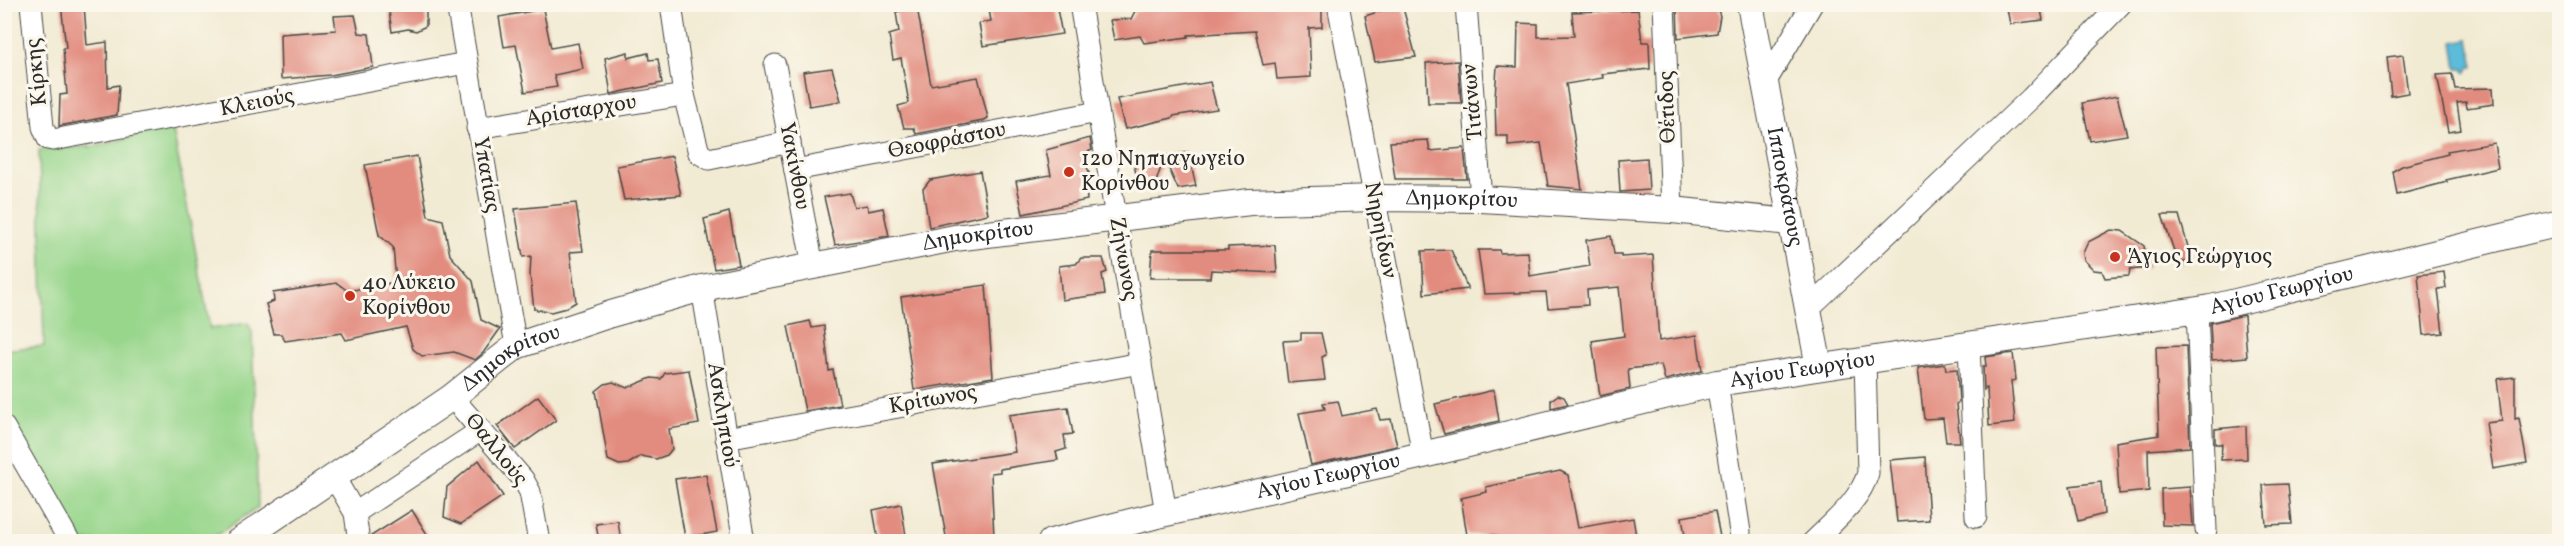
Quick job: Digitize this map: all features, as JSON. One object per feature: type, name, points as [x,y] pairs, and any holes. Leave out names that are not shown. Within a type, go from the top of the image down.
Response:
[{"type":"street","name":"Κίρκης","points":[[31,4],[43,127],[48,139]]},
{"type":"street","name":"Υπατίας","points":[[457,4],[516,346]]},
{"type":"street","points":[[671,4],[684,95],[696,146],[703,157],[709,159],[790,142]]},
{"type":"street","name":"Ζήνωνος","points":[[1080,4],[1166,513]]},
{"type":"street","name":"Νηρηίδων","points":[[1338,4],[1423,455]]},
{"type":"street","name":"Τιτάνων","points":[[1466,4],[1481,199]]},
{"type":"street","name":"Θέτιδος","points":[[1664,4],[1672,210]]},
{"type":"street","name":"Ιπποκράτους","points":[[1750,4],[1790,222],[1820,368]]},
{"type":"street","points":[[1765,83],[1812,4]]},
{"type":"street","points":[[1809,308],[2031,98],[2121,4]]},
{"type":"street","name":"Κλειούς","points":[[48,139],[61,140],[466,63]]},
{"type":"street","name":"Υακίνθου","points":[[775,65],[813,266]]},
{"type":"street","name":"Αρίσταρχου","points":[[477,128],[684,95]]},
{"type":"street","name":"Θεοφράστου","points":[[795,170],[1098,112]]},
{"type":"street","name":"Δημοκρίτου","points":[[238,542],[452,397],[516,346],[611,314],[702,288],[956,238],[1250,202],[1374,198],[1481,199],[1672,210],[1790,222]]},
{"type":"street","name":"Αγίου Γεωργίου","points":[[1051,542],[1717,383],[2197,310],[2559,223]]},
{"type":"street","name":"Ασκληπιού","points":[[702,288],[744,542]]},
{"type":"street","points":[[2197,310],[2206,530]]},
{"type":"street","points":[[1969,344],[1976,516]]},
{"type":"street","points":[[1813,542],[1842,513],[1865,483],[1868,473],[1865,360]]},
{"type":"street","name":"Κρίτωνος","points":[[726,438],[1141,363]]},
{"type":"street","points":[[1717,383],[1740,532]]},
{"type":"street","name":"Θαλλούς","points":[[452,397],[523,479],[530,492],[539,542]]},
{"type":"street","points":[[4,427],[70,542]]},
{"type":"street","points":[[355,513],[481,430]]},
{"type":"street","points":[[334,477],[355,513],[359,542]]},
{"type":"green space","points":[[172,125],[210,329],[248,323],[252,332],[258,507],[208,541],[81,541],[5,413],[4,350],[44,346],[39,150],[99,146]]},
{"type":"water","points":[[2469,39],[2474,67],[2470,67],[2466,73],[2463,69],[2457,69],[2453,42]]},
{"type":"building","points":[[61,4],[84,4],[87,45],[107,42],[108,87],[119,85],[117,115],[59,126],[60,95],[67,94],[63,48],[66,48]]},
{"type":"building","points":[[388,4],[426,4],[426,26],[416,31],[408,29],[392,32]]},
{"type":"building","points":[[988,4],[1056,4],[1062,34],[983,46],[979,23],[991,21]]},
{"type":"building","points":[[1190,4],[1322,4],[1322,27],[1309,28],[1311,77],[1277,79],[1275,63],[1263,65],[1255,31],[1188,35],[1188,37],[1144,43],[1140,36],[1114,40],[1110,20],[1131,19],[1135,11]]},
{"type":"building","points":[[1402,4],[1416,57],[1375,62],[1365,16]]},
{"type":"building","points":[[1677,4],[1716,4],[1720,16],[1717,33],[1678,38]]},
{"type":"building","points":[[2006,4],[2040,4],[2043,20],[2010,24]]},
{"type":"building","points":[[917,7],[931,85],[978,77],[988,118],[983,121],[916,134],[914,128],[904,128],[898,106],[909,103],[901,58],[893,60],[889,35],[899,32],[896,12]]},
{"type":"building","points":[[543,9],[551,48],[578,43],[583,69],[554,75],[557,87],[525,92],[516,45],[504,47],[499,17]]},
{"type":"building","points":[[1638,10],[1642,42],[1649,42],[1650,69],[1602,74],[1603,78],[1566,84],[1582,189],[1548,186],[1541,143],[1508,146],[1508,136],[1496,136],[1497,66],[1517,67],[1518,23],[1538,24],[1538,37],[1574,36],[1572,12]]},
{"type":"building","points":[[355,15],[359,33],[369,34],[373,67],[331,75],[281,79],[280,34],[336,30],[334,16]]},
{"type":"building","points":[[628,52],[628,58],[648,53],[649,60],[658,59],[662,83],[611,94],[605,58]]},
{"type":"building","points":[[2403,55],[2408,93],[2391,96],[2387,57]]},
{"type":"building","points":[[1458,61],[1461,103],[1428,103],[1426,63]]},
{"type":"building","points":[[832,68],[841,101],[809,106],[803,72]]},
{"type":"building","points":[[2452,74],[2455,89],[2493,88],[2494,104],[2467,108],[2466,102],[2457,103],[2461,130],[2448,132],[2437,75]]},
{"type":"building","points":[[1210,82],[1217,109],[1173,116],[1125,129],[1117,99]]},
{"type":"building","points":[[2117,96],[2127,135],[2090,141],[2082,103]]},
{"type":"building","name":"12ο Νηπιαγωγείο Κορίνθου","points":[[1090,138],[1092,150],[1083,154],[1090,176],[1086,188],[1087,200],[1023,214],[1016,181],[1051,175],[1046,150]]},
{"type":"building","points":[[1428,140],[1430,151],[1464,148],[1467,179],[1395,179],[1390,142]]},
{"type":"building","points":[[2494,143],[2498,168],[2446,180],[2447,182],[2397,195],[2393,171],[2402,166],[2448,154],[2447,151]]},
{"type":"building","points":[[1188,152],[1196,186],[1178,189],[1164,158],[1154,188],[1140,190],[1133,161]]},
{"type":"building","points":[[417,156],[428,216],[443,220],[450,255],[473,281],[481,320],[500,329],[483,353],[475,360],[454,352],[422,356],[413,349],[406,327],[346,340],[342,333],[285,341],[281,334],[274,334],[266,304],[274,301],[273,293],[337,283],[348,291],[396,282],[393,247],[379,235],[365,165]]},
{"type":"building","points":[[672,156],[681,195],[624,200],[617,166]]},
{"type":"building","points":[[1647,158],[1649,190],[1620,192],[1618,160]]},
{"type":"building","points":[[980,171],[988,214],[929,227],[923,189],[930,180]]},
{"type":"building","points":[[850,193],[854,207],[867,205],[868,211],[883,208],[889,236],[835,245],[824,197]]},
{"type":"building","points":[[576,203],[583,251],[570,252],[576,302],[566,308],[551,312],[534,309],[530,275],[531,256],[523,257],[515,209]]},
{"type":"building","points":[[729,212],[739,265],[714,269],[704,219]]},
{"type":"building","points":[[2162,215],[2179,215],[2192,261],[2178,263]]},
{"type":"building","name":"Άγιος Γεώργιος","points":[[2111,230],[2122,231],[2144,246],[2148,268],[2130,270],[2129,276],[2105,278],[2102,271],[2094,270],[2084,260],[2083,253],[2088,242]]},
{"type":"building","points":[[1611,236],[1614,254],[1621,254],[1621,257],[1653,255],[1659,341],[1697,335],[1702,371],[1665,380],[1661,365],[1628,369],[1630,389],[1600,396],[1592,341],[1624,336],[1619,287],[1587,290],[1588,305],[1548,308],[1546,292],[1484,294],[1478,250],[1499,250],[1500,253],[1528,252],[1530,276],[1590,266],[1586,240]]},
{"type":"building","points":[[1275,245],[1277,273],[1211,270],[1210,278],[1150,278],[1152,250],[1228,250],[1228,247]]},
{"type":"building","points":[[1451,250],[1468,289],[1424,294],[1422,251]]},
{"type":"building","points":[[1081,258],[1103,258],[1107,272],[1102,274],[1105,294],[1062,300],[1059,266],[1076,264]]},
{"type":"building","points":[[2444,272],[2446,288],[2438,289],[2443,333],[2424,335],[2418,275]]},
{"type":"building","points":[[986,285],[993,377],[914,390],[901,297]]},
{"type":"building","points":[[2244,315],[2247,357],[2212,360],[2210,323]]},
{"type":"building","points":[[810,321],[812,328],[824,326],[829,371],[833,370],[840,405],[805,411],[788,326]]},
{"type":"building","points":[[1301,333],[1321,333],[1326,355],[1322,357],[1325,380],[1288,383],[1283,341],[1301,340]]},
{"type":"building","points":[[2186,346],[2190,447],[2148,450],[2149,491],[2119,494],[2116,442],[2159,435],[2156,347]]},
{"type":"building","points":[[2013,353],[2016,380],[2011,381],[2015,423],[1989,426],[1987,388],[1984,390],[1985,357]]},
{"type":"building","points":[[1945,364],[1946,370],[1957,369],[1959,402],[1956,404],[1960,442],[1946,442],[1943,418],[1924,419],[1918,368]]},
{"type":"building","points":[[689,370],[699,424],[669,429],[672,449],[667,455],[656,459],[641,456],[628,464],[619,465],[608,460],[596,391],[605,384],[613,382],[627,388],[651,378],[661,379],[665,373]]},
{"type":"building","points":[[2515,377],[2515,419],[2519,418],[2527,463],[2493,469],[2486,423],[2502,421],[2497,379]]},
{"type":"building","points":[[1494,390],[1499,421],[1444,434],[1435,404]]},
{"type":"building","points":[[1558,395],[1564,397],[1568,404],[1551,408],[1551,400]]},
{"type":"building","points":[[538,396],[556,420],[515,449],[497,426]]},
{"type":"building","points":[[1338,401],[1342,416],[1377,409],[1380,420],[1391,419],[1397,446],[1311,465],[1299,413],[1325,409],[1323,403]]},
{"type":"building","points":[[1068,407],[1073,434],[1064,435],[1066,449],[1056,452],[1058,460],[1000,469],[1000,472],[991,473],[994,538],[947,542],[933,464],[1015,452],[1009,415]]},
{"type":"building","points":[[2246,426],[2247,459],[2221,460],[2222,444],[2215,444],[2215,429]]},
{"type":"building","points":[[1925,457],[1929,520],[1897,522],[1890,460]]},
{"type":"building","points":[[479,460],[503,496],[461,524],[444,517],[447,487]]},
{"type":"building","points":[[1560,471],[1568,475],[1578,528],[1633,518],[1637,542],[1498,542],[1496,535],[1467,535],[1461,498],[1487,492],[1486,487]]},
{"type":"building","points":[[706,475],[717,532],[685,538],[675,479]]},
{"type":"building","points":[[2101,482],[2104,514],[2078,521],[2070,486]]},
{"type":"building","points":[[2288,484],[2292,524],[2266,525],[2263,485]]},
{"type":"building","points":[[2190,487],[2193,526],[2162,525],[2161,489]]},
{"type":"building","points":[[901,504],[906,536],[878,538],[873,510]]},
{"type":"building","points":[[412,510],[432,542],[372,542],[371,536]]},
{"type":"building","points":[[1715,511],[1721,542],[1686,542],[1682,517]]},
{"type":"building","points":[[618,521],[621,542],[599,542],[596,524]]},
{"type":"place","name":"12ο Νηπιαγωγείο Κορίνθου","points":[[1069,172]]},
{"type":"place","name":"Άγιος Γεώργιος","points":[[2115,257]]},
{"type":"place","name":"4ο Λύκειο Κορίνθου","points":[[350,296]]}]
